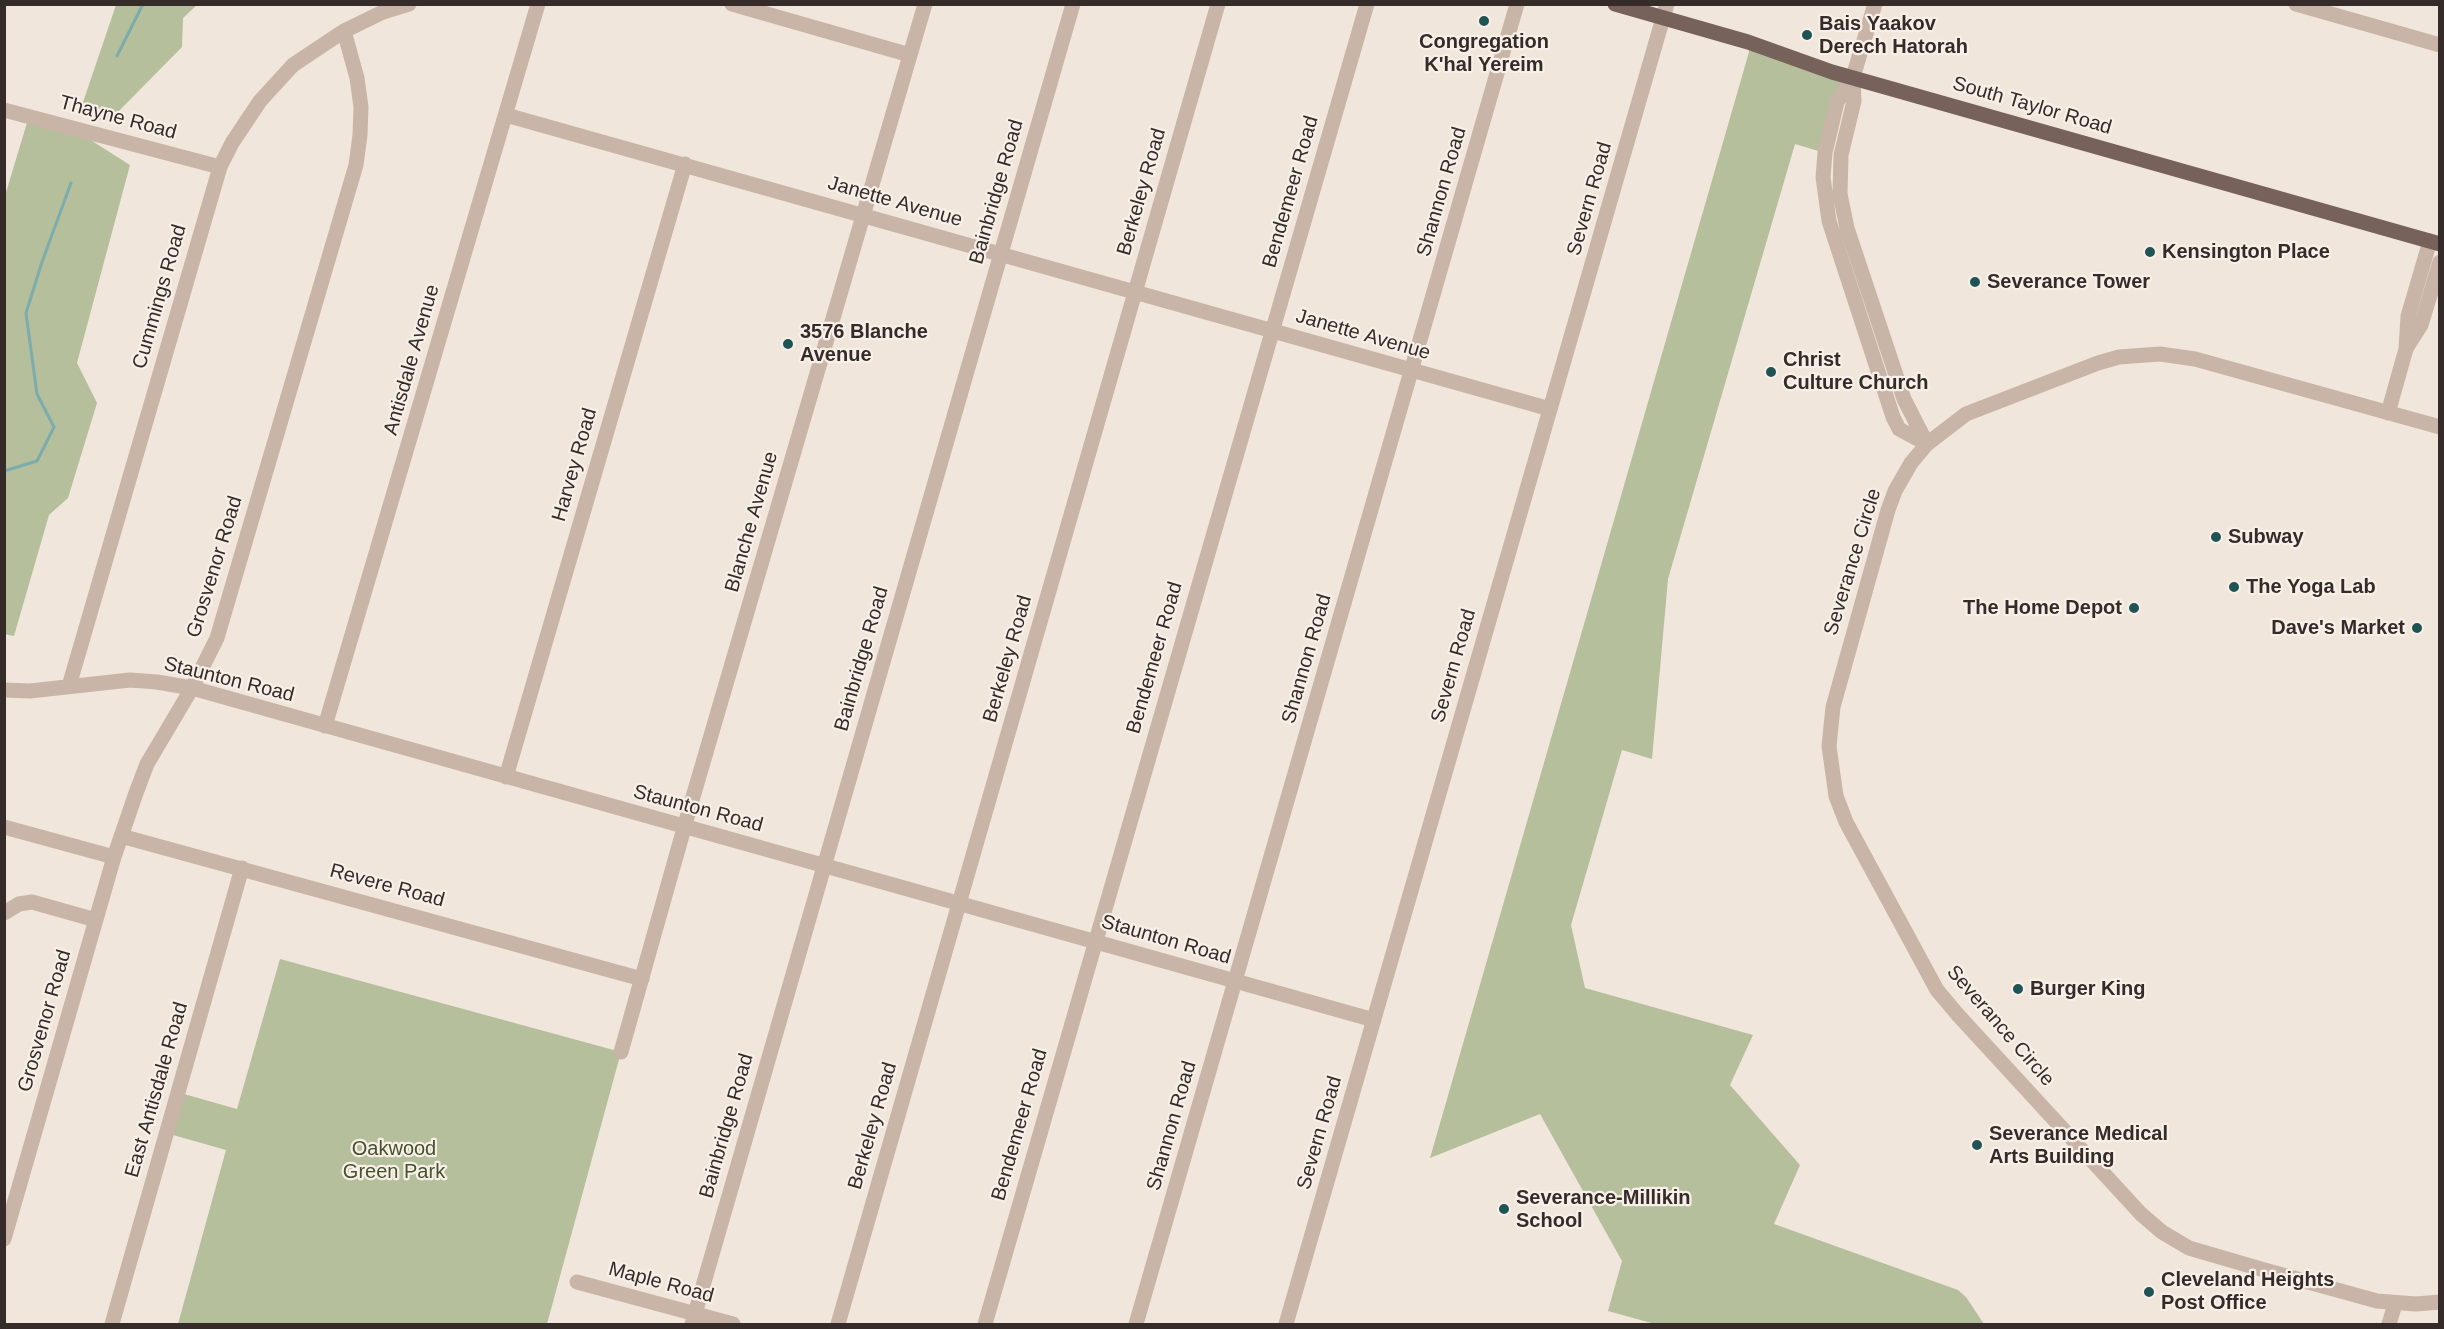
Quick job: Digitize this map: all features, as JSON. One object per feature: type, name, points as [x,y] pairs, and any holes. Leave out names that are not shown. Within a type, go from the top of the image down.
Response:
[{"type":"main road","name":"South Taylor Road","points":[[1615,4],[1665,11],[1815,66],[2435,243]]},
{"type":"street","name":"Cummings Road","points":[[69,686],[220,167],[245,122],[277,82],[301,60],[344,31],[382,12],[409,4]]},
{"type":"street","points":[[732,4],[910,55]]},
{"type":"street","name":"Blanche Avenue","points":[[621,1052],[684,827],[925,4]]},
{"type":"street","name":"Bainbridge Road","points":[[693,1319],[1073,4]]},
{"type":"street","name":"Berkeley Road","points":[[838,1324],[1218,4]]},
{"type":"street","name":"Bendemeer Road","points":[[985,1324],[1367,4]]},
{"type":"street","name":"Shannon Road","points":[[1136,1324],[1517,4]]},
{"type":"street","points":[[1875,4],[1853,77],[1854,101],[1839,174],[1842,210],[1904,399],[1927,444]]},
{"type":"street","points":[[2296,4],[2439,45]]},
{"type":"street","name":"Antisdale Avenue","points":[[325,726],[506,115],[534,5]]},
{"type":"street","name":"Severn Road","points":[[1286,1324],[1665,11]]},
{"type":"street","name":"Grosvenor Road","points":[[4,1239],[121,836],[147,764],[192,688],[217,638],[356,165],[361,107],[357,78],[344,31]]},
{"type":"street","name":"Thayne Road","points":[[4,110],[220,167]]},
{"type":"street","name":"Janette Avenue","points":[[506,115],[1550,409]]},
{"type":"street","name":"Harvey Road","points":[[506,777],[685,164]]},
{"type":"street","points":[[2388,413],[2406,349],[2408,316],[2435,243]]},
{"type":"street","points":[[2406,349],[2421,325],[2439,262]]},
{"type":"street","name":"Severance Circle","points":[[2439,428],[2180,356],[2142,354],[2098,363],[1987,405],[1959,419],[1927,444],[1901,479],[1888,510],[1833,706],[1829,746],[1836,796],[1846,822],[1937,990],[1958,1016],[2120,1192],[2162,1232],[2189,1248],[2362,1298],[2395,1304],[2439,1302]]},
{"type":"street","name":"Staunton Road","points":[[4,690],[30,691],[130,680],[192,688],[1374,1020]]},
{"type":"street","points":[[4,827],[114,857]]},
{"type":"street","name":"Revere Road","points":[[121,836],[642,979]]},
{"type":"street","name":"East Antisdale Road","points":[[112,1324],[242,868]]},
{"type":"street","points":[[4,913],[19,904],[32,902],[96,920]]},
{"type":"street","name":"Maple Road","points":[[577,1282],[693,1319],[733,1324]]},
{"type":"street","points":[[2389,1324],[2395,1304]]},
{"type":"green space","points":[[116,5],[197,5],[183,18],[182,47],[108,122],[79,114]]},
{"type":"green space","points":[[1748,42],[1853,77],[1825,153],[1795,144],[1668,579],[1652,759],[1622,750],[1571,925],[1585,988],[1753,1035],[1730,1085],[1800,1165],[1774,1224],[1958,1290],[1966,1297],[1984,1324],[1655,1324],[1608,1311],[1622,1261],[1540,1114],[1430,1158],[1749,52]]},
{"type":"green space","points":[[29,116],[70,127],[130,165],[77,363],[97,403],[68,498],[49,515],[14,636],[4,634],[4,199]]},
{"type":"green space","name":"Oakwood Green Park","points":[[280,959],[621,1052],[547,1324],[178,1324],[226,1150],[173,1135],[184,1094],[237,1109]]},
{"type":"waterway","points":[[117,56],[143,4]]},
{"type":"waterway","points":[[4,471],[37,461],[54,427],[37,394],[26,313],[71,183]]},
{"type":"place","name":"Congregation K'hal Yereim","points":[[1484,21]]},
{"type":"place","name":"Bais Yaakov Derech Hatorah","points":[[1807,35]]},
{"type":"place","name":"Kensington Place","points":[[2150,252]]},
{"type":"place","name":"Severance Tower","points":[[1975,282]]},
{"type":"place","name":"3576 Blanche Avenue","points":[[788,344]]},
{"type":"place","name":"Christ Culture Church","points":[[1771,372]]},
{"type":"place","name":"Subway","points":[[2216,537]]},
{"type":"place","name":"The Yoga Lab","points":[[2234,587]]},
{"type":"place","name":"The Home Depot","points":[[2134,608]]},
{"type":"place","name":"Dave's Market","points":[[2417,628]]},
{"type":"place","name":"Burger King","points":[[2018,989]]},
{"type":"place","name":"Severance Medical Arts Building","points":[[1977,1145]]},
{"type":"place","name":"Severance-Millikin School","points":[[1504,1209]]},
{"type":"place","name":"Cleveland Heights Post Office","points":[[2149,1292]]}]
